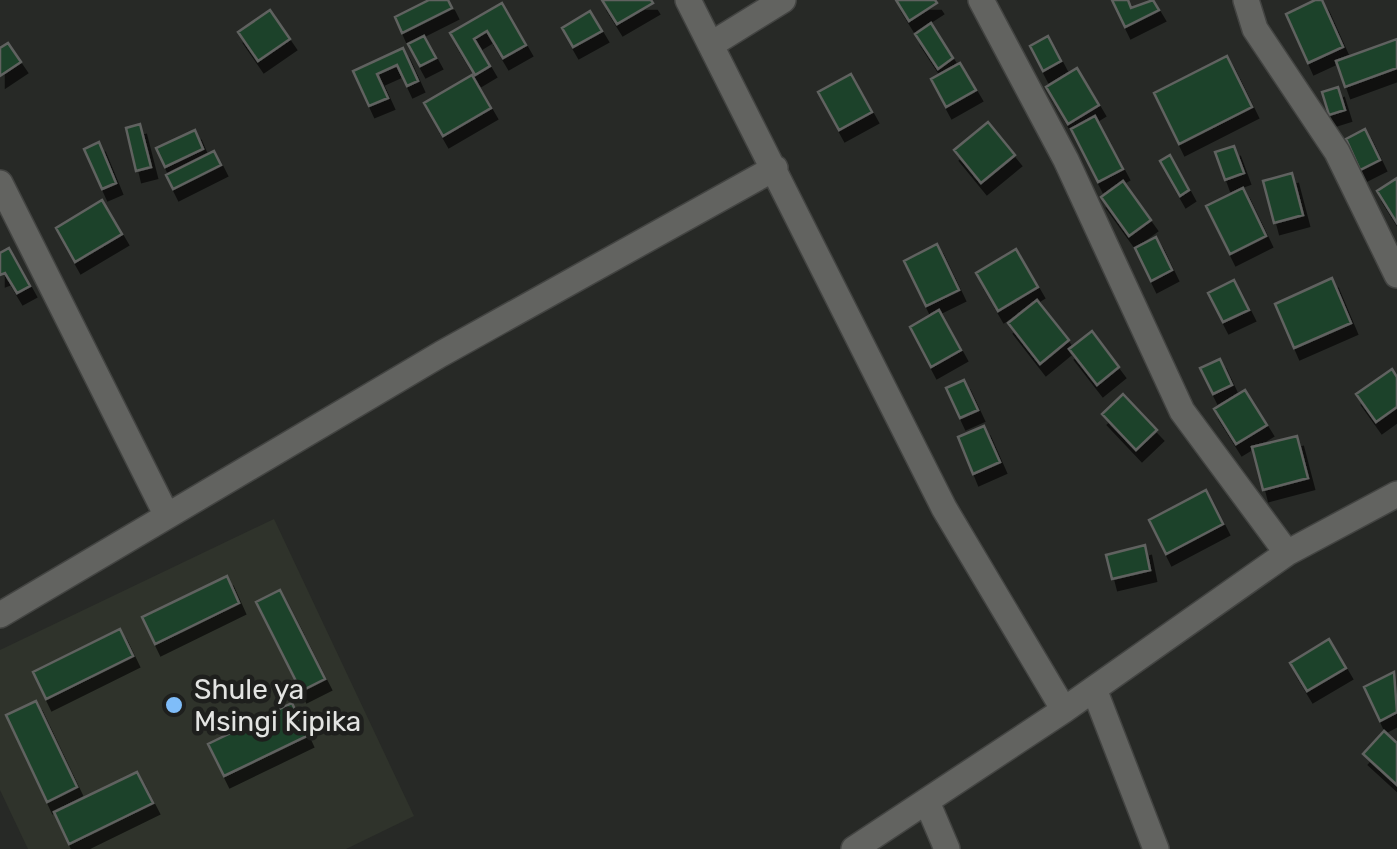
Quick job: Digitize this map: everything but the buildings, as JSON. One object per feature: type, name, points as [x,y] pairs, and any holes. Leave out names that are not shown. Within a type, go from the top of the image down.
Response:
[{"type":"street","points":[[688,0],[944,508],[1064,710]]},
{"type":"street","points":[[712,44],[782,0]]},
{"type":"street","points":[[981,0],[1066,160],[1182,411],[1287,553]]},
{"type":"street","points":[[1246,0],[1255,29],[1338,152],[1397,275]]},
{"type":"street","points":[[0,615],[166,514],[775,168]]},
{"type":"street","points":[[0,183],[166,514]]},
{"type":"street","points":[[854,849],[1064,710],[1287,553],[1397,494]]},
{"type":"street","points":[[1094,689],[1156,849]]},
{"type":"street","points":[[927,802],[946,849]]},
{"type":"shaded area","points":[[274,519],[414,816],[346,849],[28,849],[0,790],[0,650]]},
{"type":"place","name":"Shule ya Msingi Kipika","points":[[174,705]]}]
